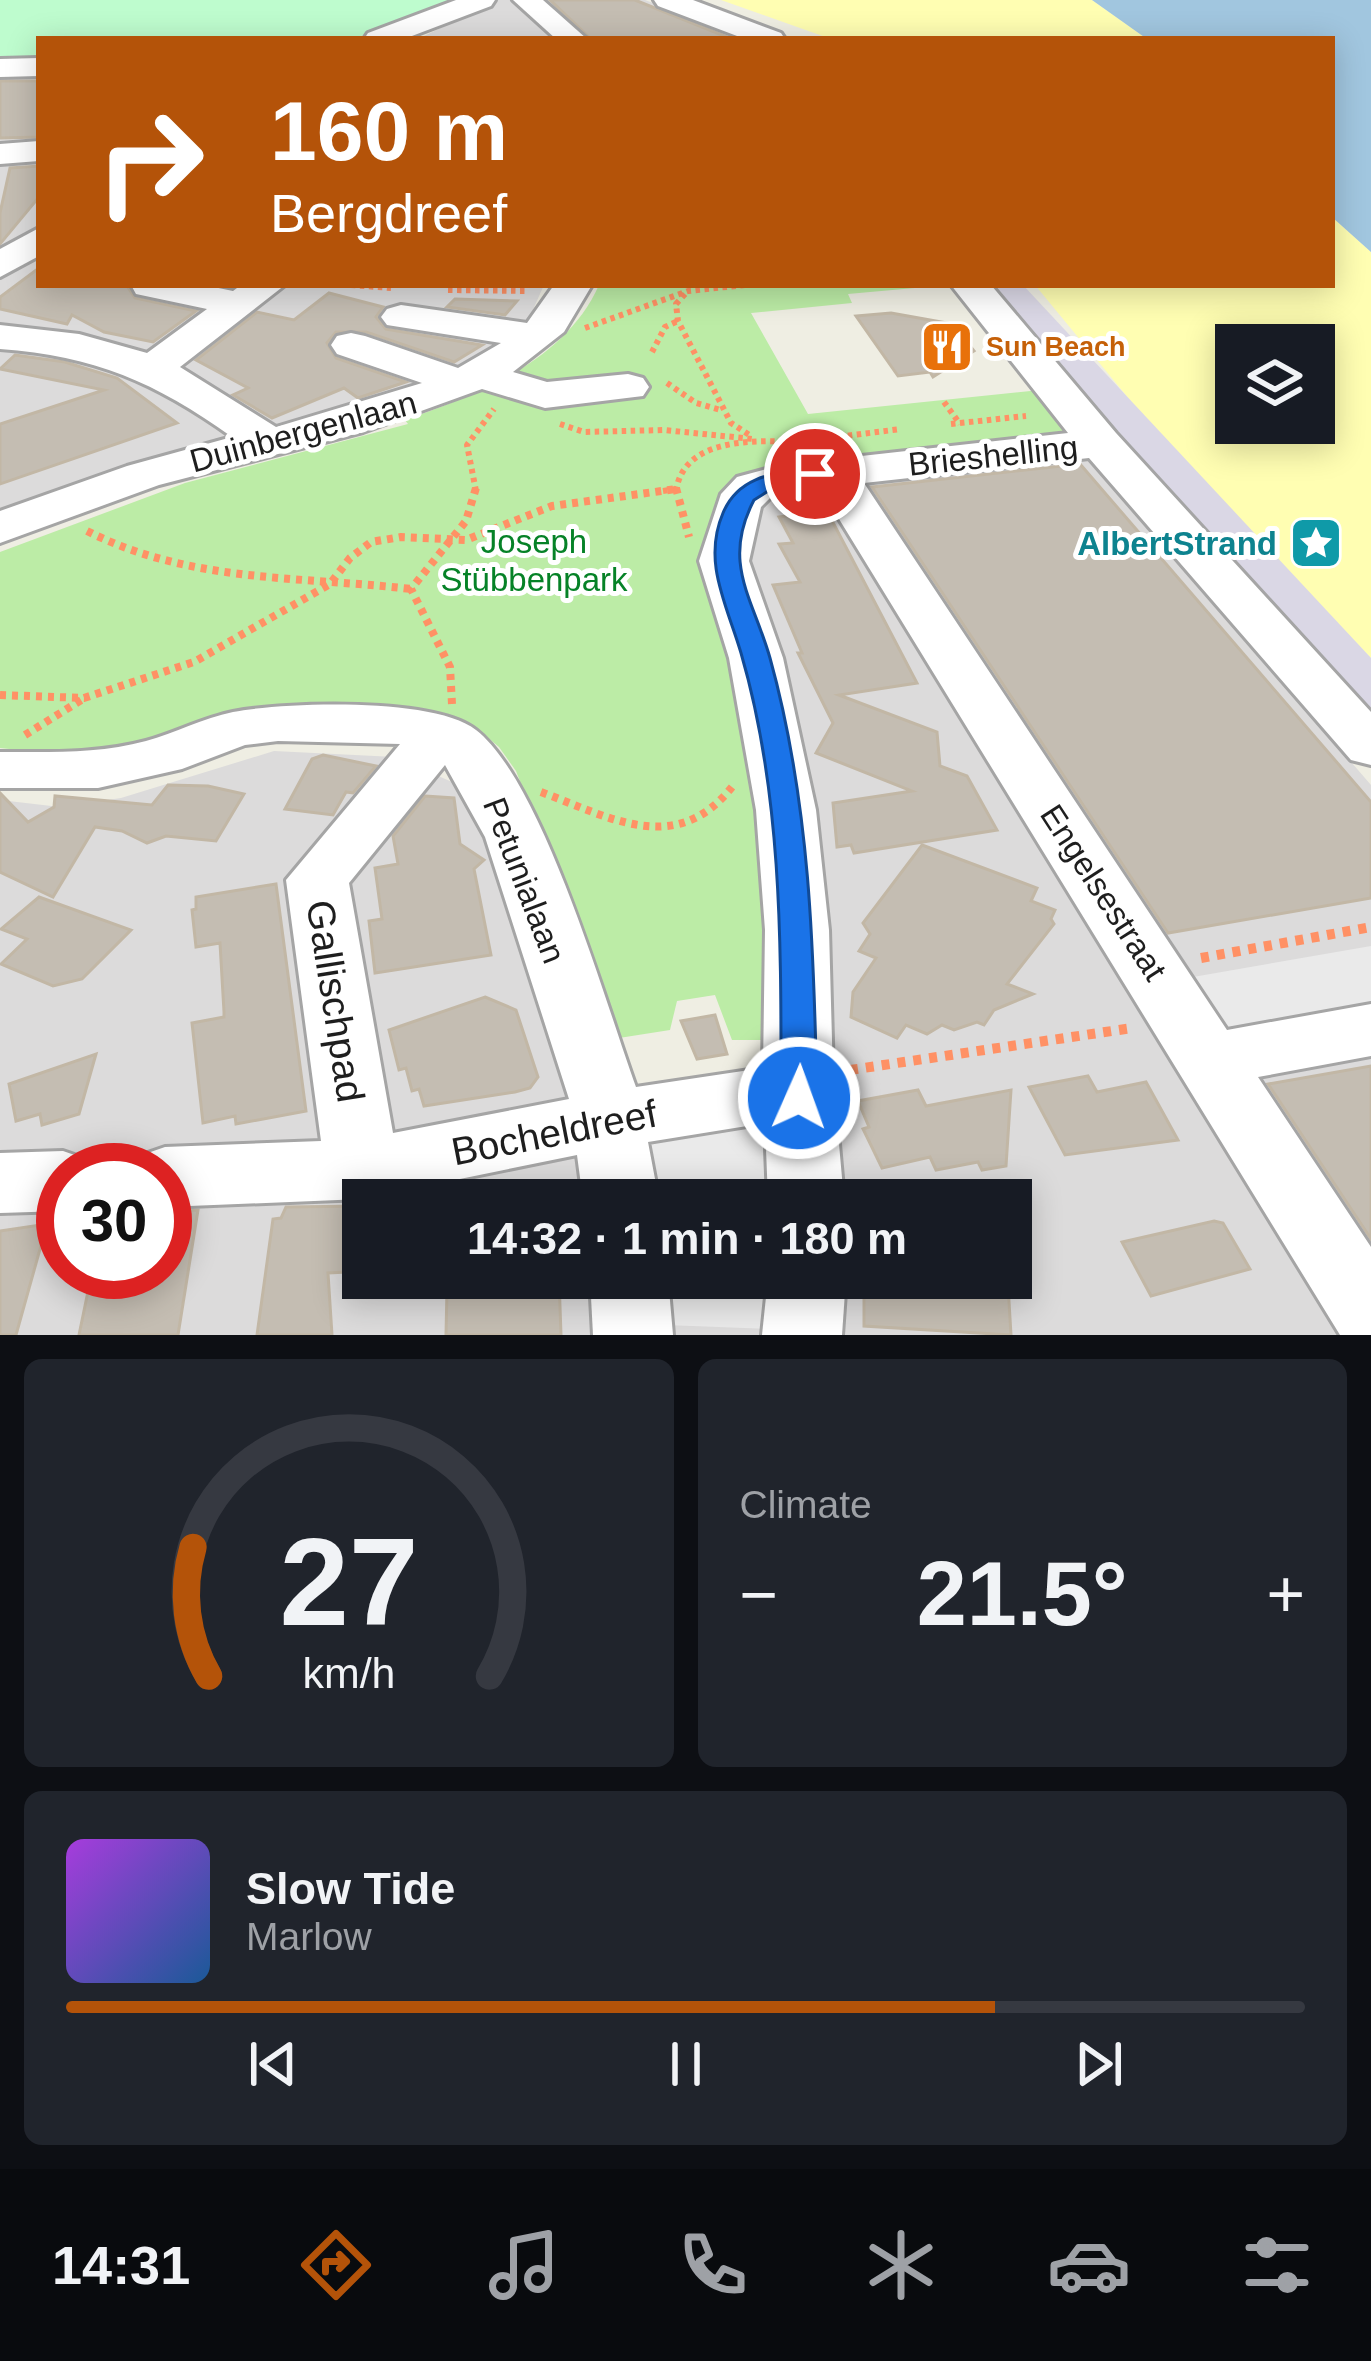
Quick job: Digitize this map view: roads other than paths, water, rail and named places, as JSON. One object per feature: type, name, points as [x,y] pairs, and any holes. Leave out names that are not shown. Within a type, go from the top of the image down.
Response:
[{"type":"street","points":[[389,36],[481,0]]},
{"type":"street","points":[[527,0],[569,36]]},
{"type":"street","points":[[668,0],[763,36]]},
{"type":"street","points":[[0,68],[36,67]]},
{"type":"street","points":[[0,154],[36,151]]},
{"type":"street","points":[[0,266],[25,240]]},
{"type":"street","points":[[173,288],[253,295]]},
{"type":"street","points":[[972,288],[1100,442],[1371,747]]},
{"type":"street","name":"Duinbergenlaan","points":[[0,527],[108,485],[416,402],[479,392],[557,314],[559,289]]},
{"type":"street","points":[[154,367],[253,295]]},
{"type":"street","points":[[400,303],[536,336]]},
{"type":"street","points":[[0,337],[86,346],[154,367],[267,441]]},
{"type":"street","points":[[351,345],[479,392],[545,395],[649,374]]},
{"type":"street","name":"Brieshelling","points":[[819,1085],[797,930],[787,810],[756,658],[724,561],[730,529],[744,496],[766,482],[1100,442]]},
{"type":"street","name":"Engelsestraat","points":[[824,474],[1153,967],[1371,1314]]},
{"type":"street","points":[[6,757],[98,770],[161,756],[235,729],[278,724],[319,722],[441,733]]},
{"type":"street","name":"Petunialaan","points":[[441,733],[468,751],[515,837],[608,1120],[618,1179]]},
{"type":"street","name":"Gallischpad","points":[[362,1169],[317,880],[441,733]]},
{"type":"street","points":[[1199,1039],[1371,1030]]},
{"type":"street","points":[[808,1179],[819,1085]]},
{"type":"street","name":"Bocheldreef","points":[[192,1176],[362,1169],[608,1120],[819,1085]]},
{"type":"street","points":[[0,1183],[36,1182]]},
{"type":"street","points":[[630,1299],[632,1335]]},
{"type":"street","points":[[802,1335],[805,1299]]},
{"type":"water","points":[[1092,0],[1371,0],[1371,252],[1335,220],[1335,36],[1143,36]]},
{"type":"place","name":"Sun Beach","points":[[947,347]]},
{"type":"place","name":"AlbertStrand","points":[[1316,543]]},
{"type":"park label","name":"Joseph Stübbenpark","points":[[534,560]]}]
